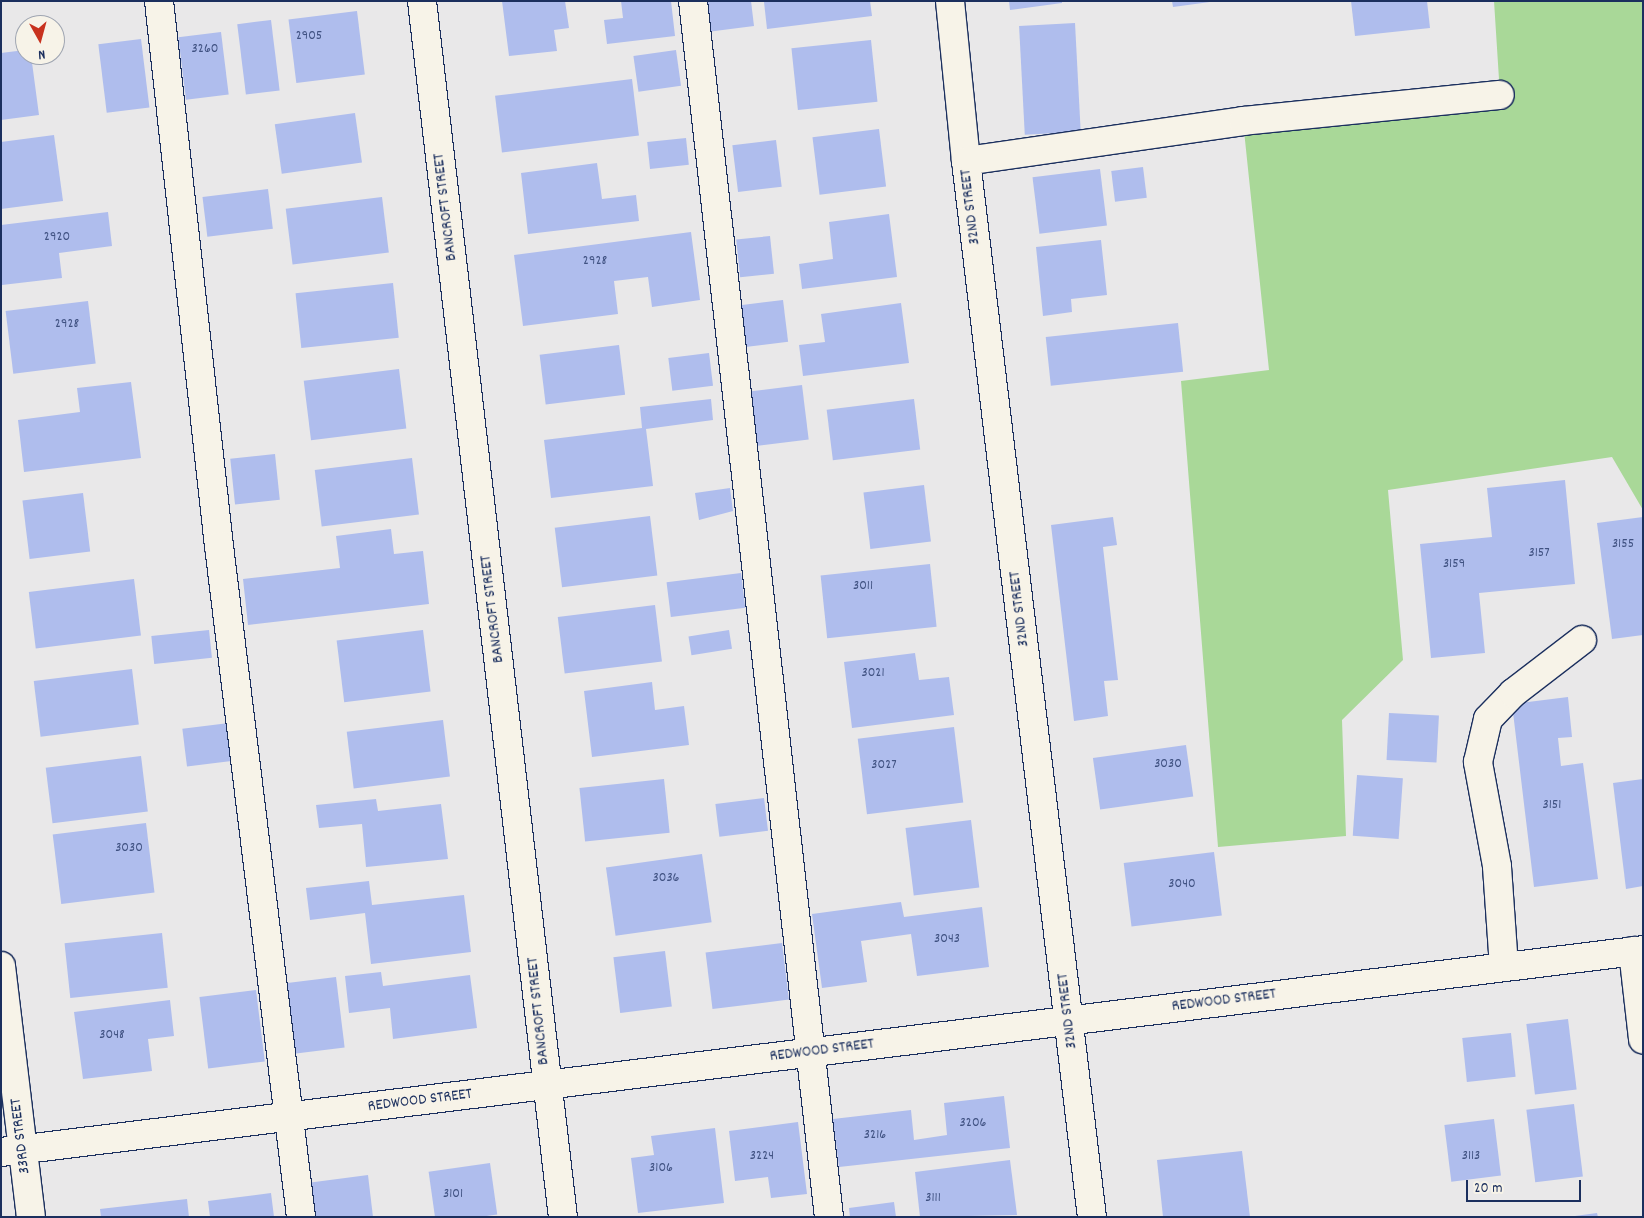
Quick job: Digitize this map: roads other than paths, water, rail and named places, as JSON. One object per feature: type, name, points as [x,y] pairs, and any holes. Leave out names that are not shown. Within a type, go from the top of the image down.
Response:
[{"type":"street","points":[[159,1],[219,546],[300,1217]]},
{"type":"street","name":"BANCROFT STREET","points":[[422,1],[563,1217]]},
{"type":"street","points":[[693,1],[809,1053],[829,1217]]},
{"type":"street","name":"32ND STREET","points":[[950,1],[966,161],[1092,1217]]},
{"type":"street","points":[[966,161],[1243,122],[1500,95]]},
{"type":"street","points":[[1504,967],[1497,866],[1478,762],[1488,719],[1513,692],[1582,640]]},
{"type":"street","points":[[1638,951],[1643,1039]]},
{"type":"street","name":"REDWOOD STREET","points":[[12,1151],[1638,951]]},
{"type":"street","name":"33RD STREET","points":[[1,966],[12,1151],[31,1217]]}]
